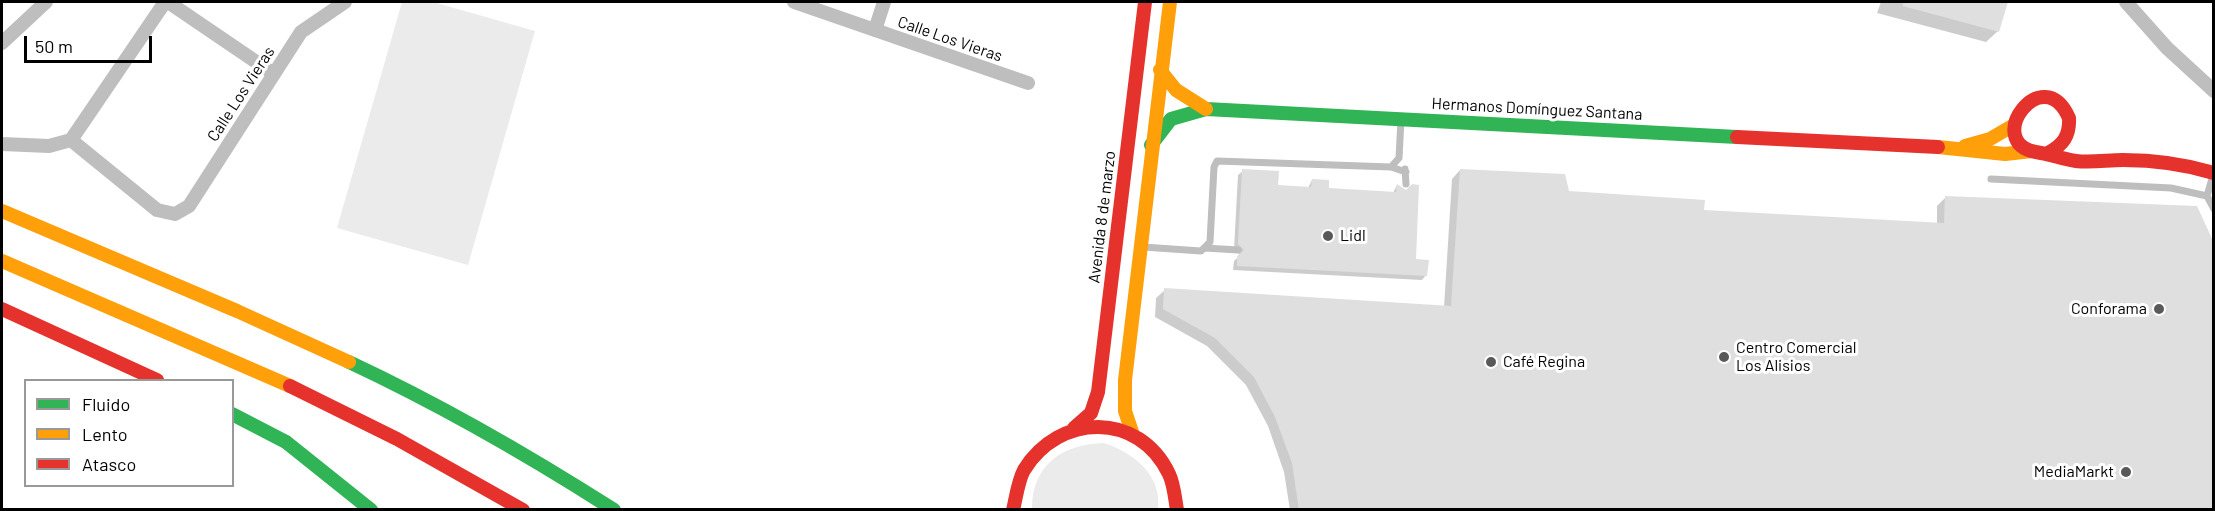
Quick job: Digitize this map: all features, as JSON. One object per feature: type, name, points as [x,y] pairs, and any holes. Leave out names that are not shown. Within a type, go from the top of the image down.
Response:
[{"type":"main road","name":"Avenida 8 de marzo","points":[[1074,428],[1091,413],[1098,392],[1144,2]]},
{"type":"main road","points":[[1133,435],[1125,411],[1125,380],[1151,145],[1170,2]]},
{"type":"main road","name":"Hermanos Domínguez Santana","points":[[1160,70],[1176,90],[1206,109]]},
{"type":"main road","points":[[1955,148],[1990,139],[2014,125],[2021,108],[2036,99],[2046,98],[2062,106],[2070,122],[2069,131],[2061,146],[2048,153]]},
{"type":"main road","name":"Hermanos Domínguez Santana","points":[[1151,145],[1172,119],[1206,109],[1955,148]]},
{"type":"main road","points":[[2014,125],[2019,141],[2032,152]]},
{"type":"main road","points":[[2069,131],[2082,147],[2105,159]]},
{"type":"main road","points":[[1955,148],[2005,154],[2048,153],[2080,162],[2105,159],[2194,166],[2213,173]]},
{"type":"main road","points":[[2,211],[193,292],[360,367],[482,430],[614,510]]},
{"type":"main road","points":[[2,261],[176,335],[345,411],[467,476],[523,510]]},
{"type":"main road","points":[[2,309],[153,379]]},
{"type":"main road","points":[[234,415],[286,442],[371,510]]},
{"type":"main road","points":[[1013,510],[1016,486],[1028,460],[1048,440],[1074,428],[1094,425],[1114,427],[1133,435],[1154,450],[1169,470],[1177,494],[1177,510]]},
{"type":"street","points":[[2,43],[46,2]]},
{"type":"street","points":[[2,144],[49,146],[71,140],[167,2],[274,74]]},
{"type":"street","name":"Calle Los Vieras","points":[[71,140],[157,210],[175,214],[189,206],[301,32],[345,2]]},
{"type":"street","name":"Calle Los Vieras","points":[[794,2],[1028,83]]},
{"type":"street","points":[[874,30],[884,2]]},
{"type":"street","points":[[2126,2],[2167,48],[2214,91]]},
{"type":"lane","points":[[1391,167],[1398,163],[1401,119]]},
{"type":"lane","points":[[1399,158],[1406,172],[1406,184]]},
{"type":"lane","points":[[1140,247],[1201,251],[1205,248],[1210,242],[1214,167],[1217,161],[1391,167],[1406,172]]},
{"type":"lane","points":[[2213,173],[2207,196],[2214,209]]},
{"type":"lane","points":[[1991,179],[2171,188],[2207,196]]},
{"type":"lane","points":[[1205,248],[1238,250]]},
{"type":"shaded area","points":[[402,2],[433,2],[535,31],[468,265],[337,228]]},
{"type":"shaded area","points":[[1104,443],[1126,453],[1144,467],[1155,486],[1158,509],[1032,509],[1037,480],[1052,460],[1075,448]]},
{"type":"building","points":[[1903,2],[2008,2],[1999,32],[1903,6]]},
{"type":"building","name":"Lidl","points":[[1242,169],[1279,171],[1278,185],[1311,187],[1312,179],[1329,180],[1329,188],[1396,192],[1397,184],[1406,190],[1412,184],[1419,185],[1416,259],[1429,260],[1427,276],[1237,266],[1237,256],[1244,250],[1238,244]]},
{"type":"building","name":"Centro Comercial Los Alisios","points":[[1460,169],[1565,174],[1569,191],[1705,200],[1704,210],[1944,223],[1945,196],[2197,206],[2214,243],[2214,509],[1299,510],[1292,463],[1275,417],[1254,377],[1215,338],[1163,309],[1164,288],[1451,306]]},
{"type":"traffic: fast","points":[[1151,145],[1171,119],[1206,109],[1737,137]]},
{"type":"traffic: fast","points":[[349,362],[484,431],[614,510]]},
{"type":"traffic: fast","points":[[234,415],[286,442],[371,510]]},
{"type":"traffic: slow","points":[[1133,435],[1125,411],[1125,380],[1170,2]]},
{"type":"traffic: slow","points":[[1160,70],[1176,90],[1206,109]]},
{"type":"traffic: slow","points":[[1965,146],[1990,139],[2014,125]]},
{"type":"traffic: slow","points":[[1938,147],[2005,154],[2032,151]]},
{"type":"traffic: slow","points":[[2,211],[237,311],[349,362]]},
{"type":"traffic: slow","points":[[2,261],[290,386]]},
{"type":"traffic: jam","points":[[1074,428],[1091,413],[1098,392],[1145,2]]},
{"type":"traffic: jam","points":[[2048,153],[2058,147],[2067,135],[2069,118],[2058,102],[2045,97],[2033,100],[2022,109],[2016,121],[2015,134],[2021,145],[2036,152],[2076,161],[2158,162],[2214,173]]},
{"type":"traffic: jam","points":[[1737,137],[1938,147]]},
{"type":"traffic: jam","points":[[2,309],[155,379]]},
{"type":"traffic: jam","points":[[290,386],[397,439],[523,510]]},
{"type":"traffic: jam","points":[[1013,510],[1022,474],[1039,451],[1057,438],[1077,430],[1098,427],[1119,430],[1139,439],[1156,453],[1171,478],[1177,510]]},
{"type":"place","name":"Lidl","points":[[1328,236]]},
{"type":"place","name":"Conforama","points":[[2159,309]]},
{"type":"place","name":"Centro Comercial Los Alisios","points":[[1724,357]]},
{"type":"place","name":"Café Regina","points":[[1491,362]]},
{"type":"place","name":"MediaMarkt","points":[[2126,472]]}]
